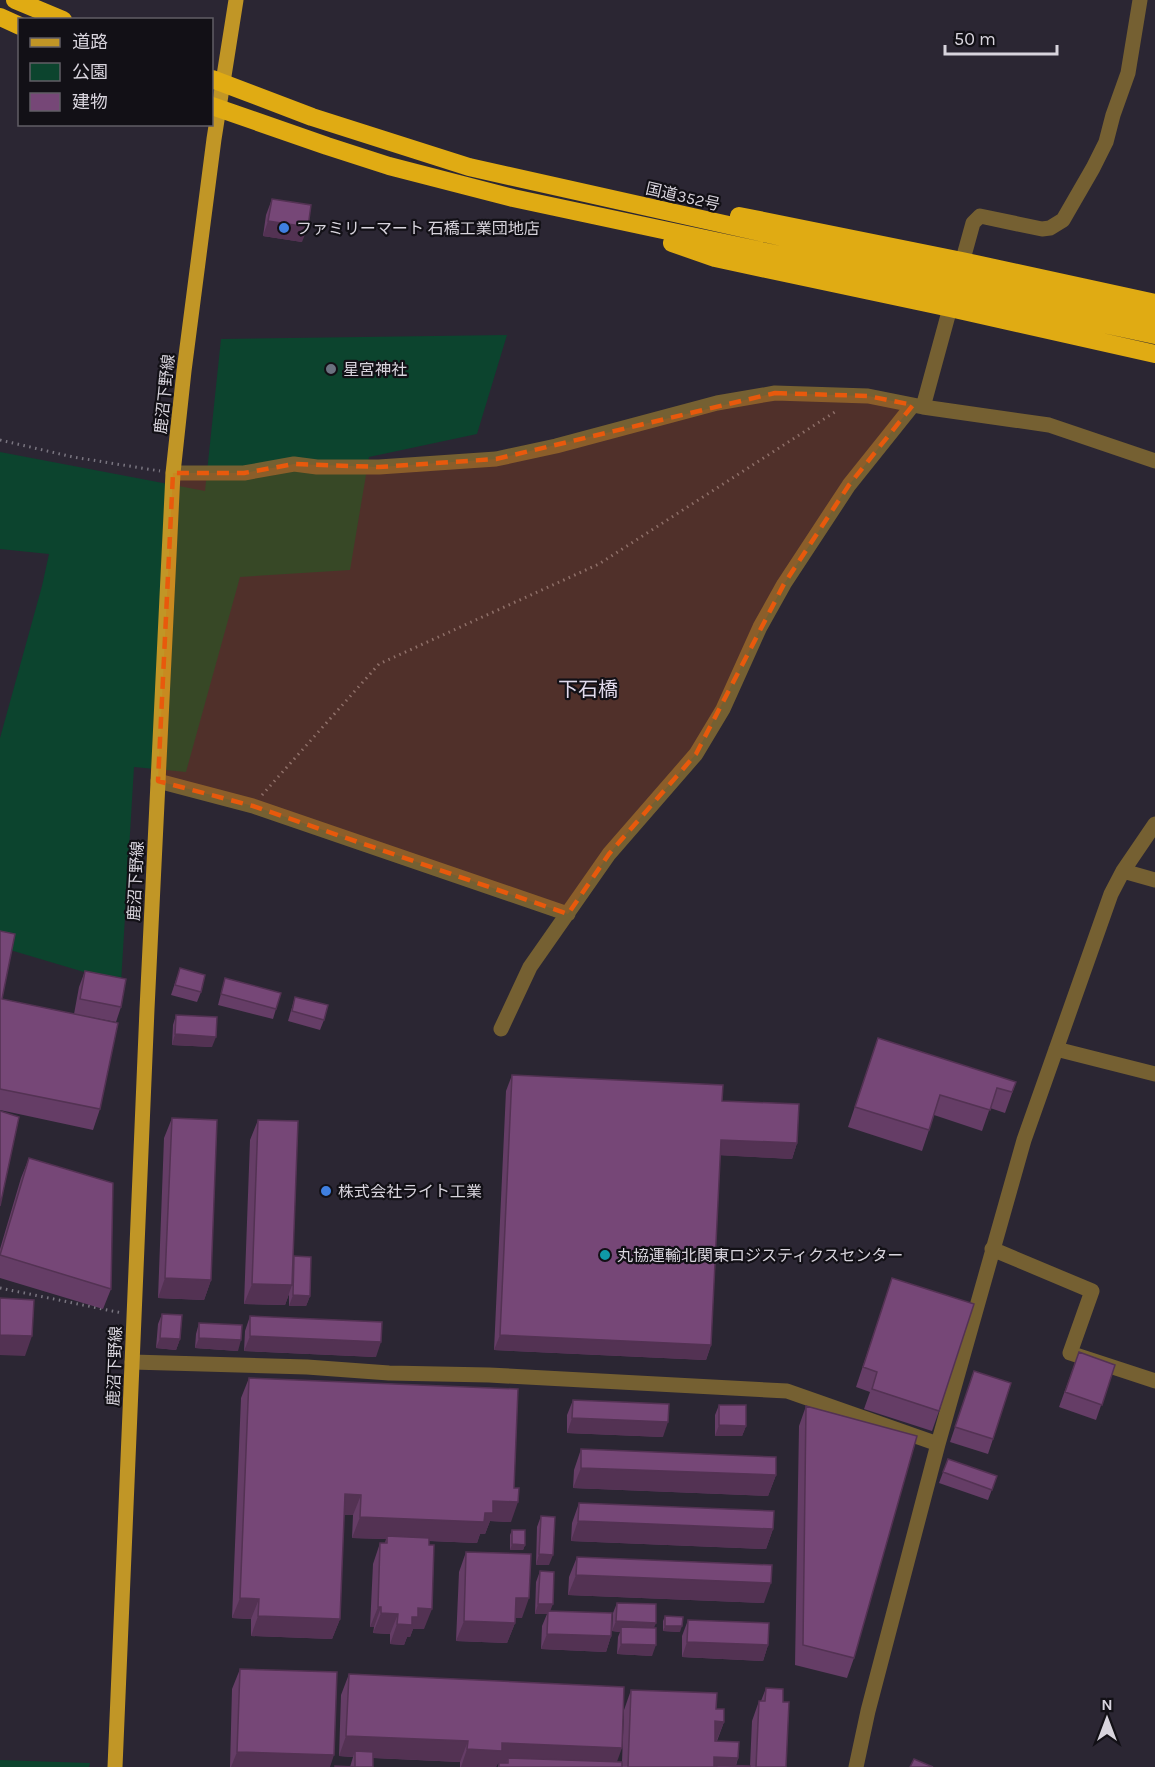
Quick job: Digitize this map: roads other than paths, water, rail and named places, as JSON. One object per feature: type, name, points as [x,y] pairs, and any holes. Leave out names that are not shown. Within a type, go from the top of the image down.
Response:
[{"type":"highway","points":[[15,0],[56,18]]},
{"type":"highway","points":[[0,17],[18,25]]},
{"type":"highway","points":[[217,81],[312,117],[469,167],[600,197],[739,215],[956,284],[1155,354]]},
{"type":"highway","points":[[215,107],[379,162],[598,218],[715,258],[1155,303]]},
{"type":"highway","points":[[513,198],[518,179]]},
{"type":"highway","points":[[956,284],[1155,318]]},
{"type":"highway","points":[[956,284],[1155,335]]},
{"type":"main road","name":"鹿沼下野線","points":[[213,124],[217,81],[236,0]]},
{"type":"main road","name":"鹿沼下野線","points":[[115,1767],[173,473],[213,126]]},
{"type":"street","points":[[501,1029],[530,968],[609,854],[696,754],[723,709],[760,627],[784,584],[849,485],[918,406],[973,223],[980,216],[1042,229],[1050,228],[1063,220],[1106,142],[1128,73],[1140,0]]},
{"type":"street","points":[[173,473],[244,473],[294,464],[317,467],[379,467],[496,459],[556,446],[729,401],[775,393],[860,396],[1049,425],[1155,461]]},
{"type":"street","points":[[158,781],[253,806],[568,914]]},
{"type":"street","points":[[856,1767],[868,1711],[938,1444],[1024,1140],[1111,894],[1123,871],[1155,824]]},
{"type":"street","points":[[1123,871],[1155,880]]},
{"type":"street","points":[[1056,1049],[1155,1074]]},
{"type":"street","points":[[992,1249],[1092,1291],[1070,1353],[1155,1381]]},
{"type":"street","points":[[132,1362],[307,1367],[389,1373],[787,1391],[938,1444]]},
{"type":"place","name":"ファミリーマート 石橋工業団地店","points":[[284,228]]},
{"type":"place","name":"星宮神社","points":[[331,369]]},
{"type":"place","name":"株式会社ライト工業","points":[[326,1191]]},
{"type":"place","name":"丸協運輸北関東ロジスティクスセンター","points":[[605,1255]]},
{"type":"district","name":"下石橋","points":[[588,689]]}]
